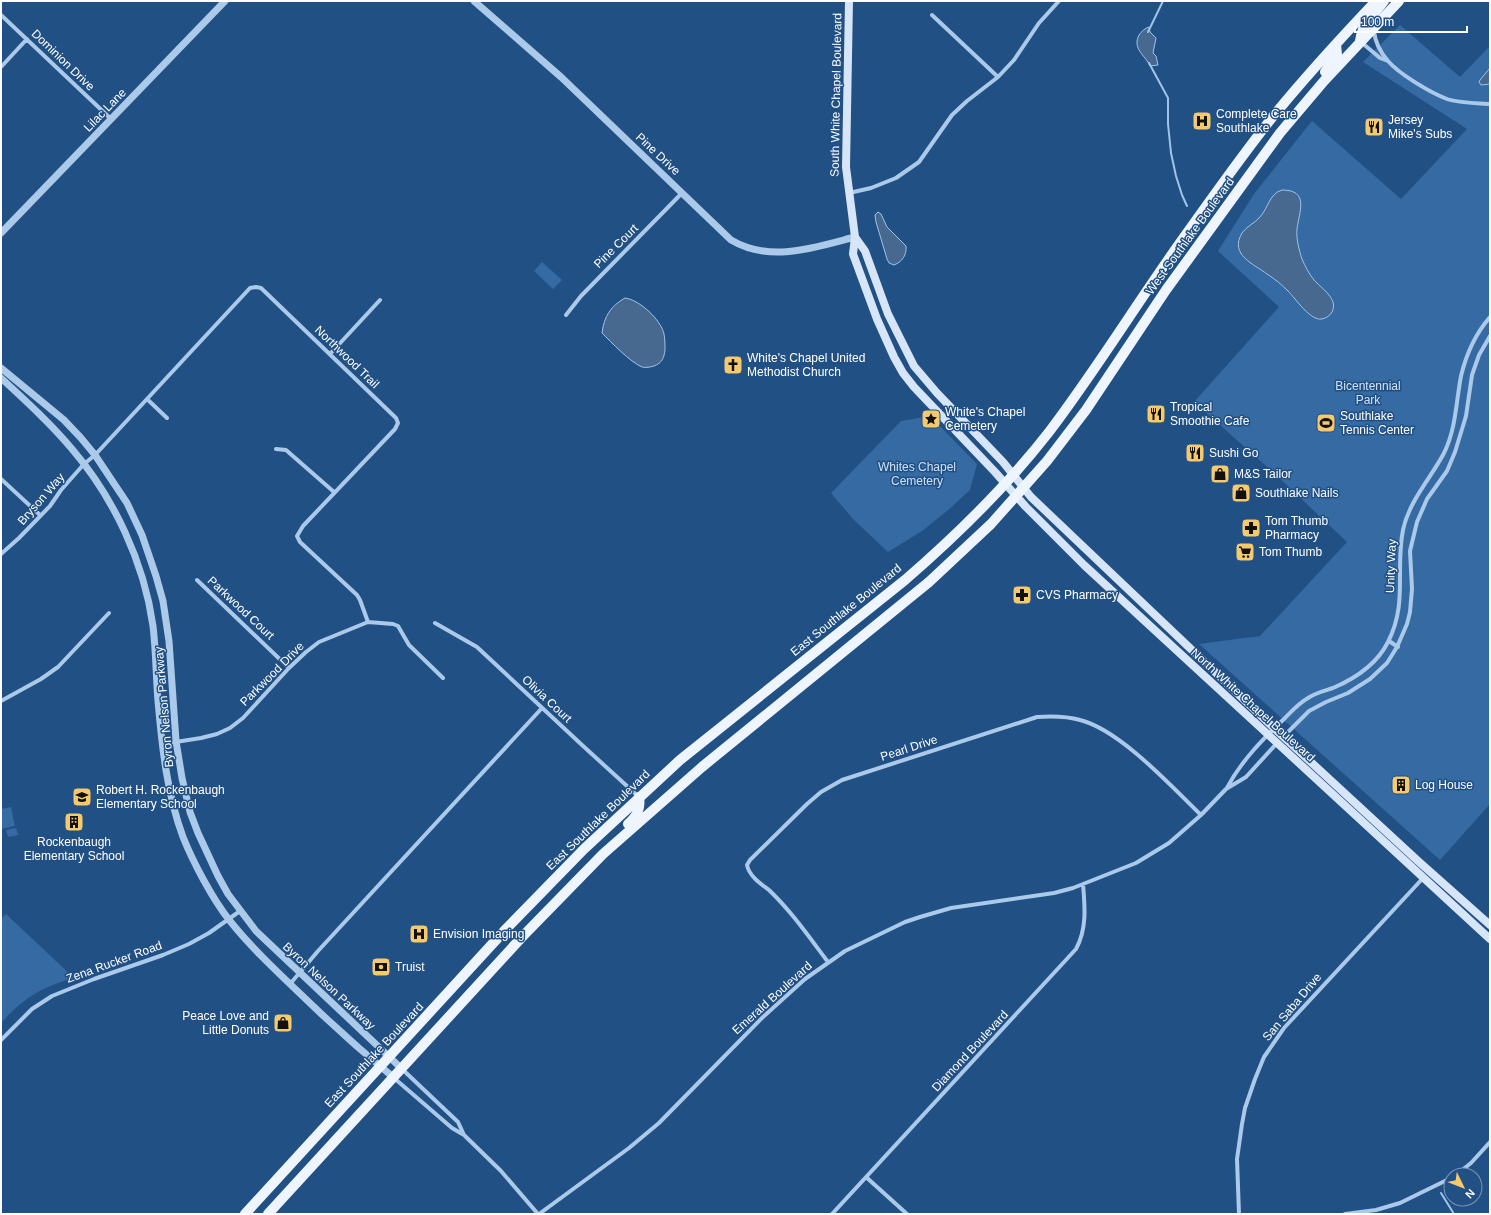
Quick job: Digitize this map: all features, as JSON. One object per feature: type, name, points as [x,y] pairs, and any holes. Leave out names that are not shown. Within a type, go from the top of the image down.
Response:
[{"type":"main road","name":"South White Chapel Boulevard","points":[[849,1],[846,167],[848,193],[855,237],[853,254],[866,292],[885,339],[903,373],[928,402],[1006,483]]},
{"type":"main road","name":"West Southlake Boulevard","points":[[1006,483],[1049,432],[1073,400],[1181,241],[1272,119],[1336,44],[1376,1]]},
{"type":"main road","points":[[1360,42],[1364,25],[1384,1]]},
{"type":"main road","name":"West Southlake Boulevard","points":[[1016,496],[1047,461],[1086,410],[1166,290],[1281,132],[1318,88],[1399,1]]},
{"type":"main road","points":[[1318,88],[1322,76],[1337,55],[1336,44]]},
{"type":"main road","name":"South White Chapel Boulevard","points":[[855,237],[865,251],[891,320],[914,366],[937,393],[1014,474]]},
{"type":"main road","name":"North White Chapel Boulevard","points":[[1014,474],[1037,503],[1284,736],[1427,874],[1490,939]]},
{"type":"main road","name":"North White Chapel Boulevard","points":[[1006,483],[1016,496],[1084,565],[1277,743],[1427,874],[1490,925]]},
{"type":"main road","name":"East Southlake Boulevard","points":[[245,1214],[534,900],[584,849],[680,760],[863,614],[934,555],[974,517],[1006,483]]},
{"type":"main road","points":[[268,1214],[527,932],[603,854],[702,767],[873,629],[958,556],[1016,496]]},
{"type":"main road","points":[[863,614],[873,629]]},
{"type":"main road","points":[[603,854],[606,847],[636,816],[639,810],[639,797]]},
{"type":"street","name":"Lilac Lane","points":[[1,233],[225,1]]},
{"type":"street","name":"Pine Drive","points":[[474,1],[561,78],[731,240],[754,250],[781,252],[823,245],[855,237]]},
{"type":"street","points":[[848,193],[871,188],[896,178],[919,162],[952,115],[966,100],[998,77],[1014,60],[1039,23],[1059,1]]},
{"type":"street","name":"Dominion Drive","points":[[1,15],[111,119]]},
{"type":"street","points":[[932,15],[998,77]]},
{"type":"street","points":[[1374,27],[1376,41],[1388,61],[1425,88],[1448,100],[1490,104]]},
{"type":"street","points":[[1,67],[27,39]]},
{"type":"street","points":[[1360,42],[1380,58],[1388,61]]},
{"type":"street","name":"Pine Court","points":[[566,315],[581,296],[682,193]]},
{"type":"street","name":"Northwood Trail","points":[[95,455],[250,288],[261,288],[396,418],[398,423],[395,429],[303,526],[297,536],[300,542],[357,595],[368,622]]},
{"type":"street","points":[[330,354],[380,300]]},
{"type":"street","name":"Unity Way","points":[[1274,728],[1308,698],[1344,683],[1362,672],[1377,657],[1388,641],[1397,620],[1400,606],[1400,552],[1403,528],[1412,504],[1444,452],[1453,430],[1466,360],[1477,334],[1490,317]]},
{"type":"street","name":"Unity Way","points":[[1284,736],[1309,711],[1348,693],[1370,679],[1387,663],[1397,647],[1410,612],[1412,589],[1410,551],[1417,522],[1428,498],[1447,471],[1456,452],[1466,416],[1472,375],[1479,355],[1490,336]]},
{"type":"street","name":"Byron Nelson Parkway","points":[[1,368],[64,420],[81,438],[95,455],[127,503],[142,535],[163,601],[169,641],[176,741],[182,778],[198,832],[218,876],[240,910],[256,931],[401,1068]]},
{"type":"street","name":"Byron Nelson Parkway","points":[[1,378],[60,435],[84,464],[113,508],[131,546],[148,600],[153,626],[167,780],[184,837],[208,886],[228,919],[261,955],[364,1054],[393,1077]]},
{"type":"street","points":[[147,398],[167,418]]},
{"type":"street","points":[[276,449],[286,450],[334,492]]},
{"type":"street","name":"Bryson Way","points":[[1,554],[50,506],[61,490],[84,464],[95,455]]},
{"type":"street","points":[[1,479],[40,515]]},
{"type":"street","name":"Parkwood Court","points":[[197,580],[290,668]]},
{"type":"street","points":[[1,700],[58,667],[109,613]]},
{"type":"street","name":"Parkwood Drive","points":[[163,744],[201,738],[217,734],[230,728],[243,718],[290,668],[319,642],[368,622],[393,624],[398,626],[409,645],[444,678]]},
{"type":"street","name":"Olivia Court","points":[[435,623],[477,647],[639,797]]},
{"type":"street","points":[[1388,641],[1397,647]]},
{"type":"street","points":[[290,984],[542,708]]},
{"type":"street","name":"Pearl Drive","points":[[828,962],[786,907],[750,873],[748,865],[750,860],[807,804],[821,792],[842,780],[1038,717],[1066,716],[1093,725],[1120,741],[1153,769],[1200,815]]},
{"type":"street","name":"Emerald Boulevard","points":[[1227,788],[1236,770],[1274,728]]},
{"type":"street","name":"Emerald Boulevard","points":[[539,1214],[629,1148],[659,1123],[763,1017],[805,979],[828,962],[866,940],[920,916],[951,908],[1054,893],[1083,884],[1136,863],[1170,843],[1227,788],[1246,777],[1284,736]]},
{"type":"street","points":[[184,837],[198,832]]},
{"type":"street","name":"San Saba Drive","points":[[1239,1214],[1237,1159],[1242,1124],[1245,1108],[1264,1057],[1284,1028],[1427,874]]},
{"type":"street","name":"Diamond Boulevard","points":[[832,1214],[1076,949],[1084,930],[1086,910],[1083,884]]},
{"type":"street","name":"Zena Rucker Road","points":[[1,1040],[32,1009],[52,996],[189,944],[208,933],[240,910]]},
{"type":"street","points":[[401,1068],[458,1122],[464,1135]]},
{"type":"street","points":[[393,1077],[452,1128],[464,1135],[501,1171],[539,1214]]},
{"type":"street","points":[[1466,1167],[1490,1142]]},
{"type":"street","points":[[866,1177],[907,1214]]},
{"type":"street","points":[[1345,1214],[1376,1210],[1400,1203],[1443,1182]]},
{"type":"green space","name":"Bicentennial Park","points":[[1400,25],[1460,77],[1490,46],[1490,804],[1440,860],[1199,644],[1260,636],[1347,542],[1275,474],[1194,402],[1279,307],[1218,251],[1254,194],[1312,121],[1401,199],[1467,129],[1363,62]]},
{"type":"green space","points":[[542,262],[562,280],[553,289],[534,271]]},
{"type":"green space","name":"Whites Chapel Cemetery","points":[[930,416],[977,464],[970,490],[922,531],[888,552],[853,519],[831,493],[901,421]]},
{"type":"green space","points":[[11,807],[15,826],[1,829],[1,809]]},
{"type":"green space","points":[[16,828],[18,835],[8,837],[6,830]]},
{"type":"green space","points":[[6,914],[74,978],[52,985],[34,994],[9,1014],[1,1023],[1,919]]},
{"type":"shaded area","points":[[1149,27],[1150,32],[1156,38],[1153,53],[1156,56],[1158,65],[1150,66],[1140,52],[1137,44],[1139,35],[1143,30]]},
{"type":"shaded area","points":[[1490,68],[1490,84],[1481,85],[1479,82],[1480,80]]},
{"type":"shaded area","points":[[1282,190],[1291,191],[1300,198],[1301,209],[1297,236],[1302,259],[1312,278],[1331,298],[1334,307],[1328,317],[1323,319],[1317,319],[1308,313],[1281,284],[1245,258],[1239,247],[1239,241],[1242,233],[1260,217],[1274,194]]},
{"type":"shaded area","points":[[878,212],[881,214],[887,227],[906,246],[906,252],[903,258],[894,265],[889,263],[887,259],[876,222],[875,215]]},
{"type":"shaded area","points":[[625,298],[637,302],[649,312],[659,323],[662,329],[665,350],[662,360],[657,365],[642,367],[621,352],[602,333],[604,321],[609,312],[616,304]]},
{"type":"waterway","points":[[1148,32],[1163,1]]},
{"type":"waterway","points":[[1149,63],[1168,98],[1168,124],[1171,153],[1176,176],[1187,206]]},
{"type":"waterway","points":[[1441,1193],[1454,1214]]},
{"type":"place","name":"Complete Care Southlake","points":[[1202,121]]},
{"type":"place","name":"Jersey Mike's Subs","points":[[1374,127]]},
{"type":"place","name":"White's Chapel United Methodist Church","points":[[733,365]]},
{"type":"place","name":"Tropical Smoothie Cafe","points":[[1156,414]]},
{"type":"place","name":"White's Chapel Cemetery","points":[[931,419]]},
{"type":"place","name":"Southlake Tennis Center","points":[[1326,423]]},
{"type":"place","name":"Sushi Go","points":[[1195,453]]},
{"type":"place","name":"M&S Tailor","points":[[1220,474]]},
{"type":"place","name":"Southlake Nails","points":[[1241,493]]},
{"type":"place","name":"Tom Thumb Pharmacy","points":[[1251,528]]},
{"type":"place","name":"Tom Thumb","points":[[1245,552]]},
{"type":"place","name":"CVS Pharmacy","points":[[1022,595]]},
{"type":"place","name":"Log House","points":[[1401,785]]},
{"type":"place","name":"Robert H. Rockenbaugh Elementary School","points":[[82,797]]},
{"type":"place","name":"Rockenbaugh Elementary School","points":[[74,822]]},
{"type":"place","name":"Envision Imaging","points":[[419,934]]},
{"type":"place","name":"Truist","points":[[381,967]]},
{"type":"place","name":"Peace Love and Little Donuts","points":[[283,1023]]}]
